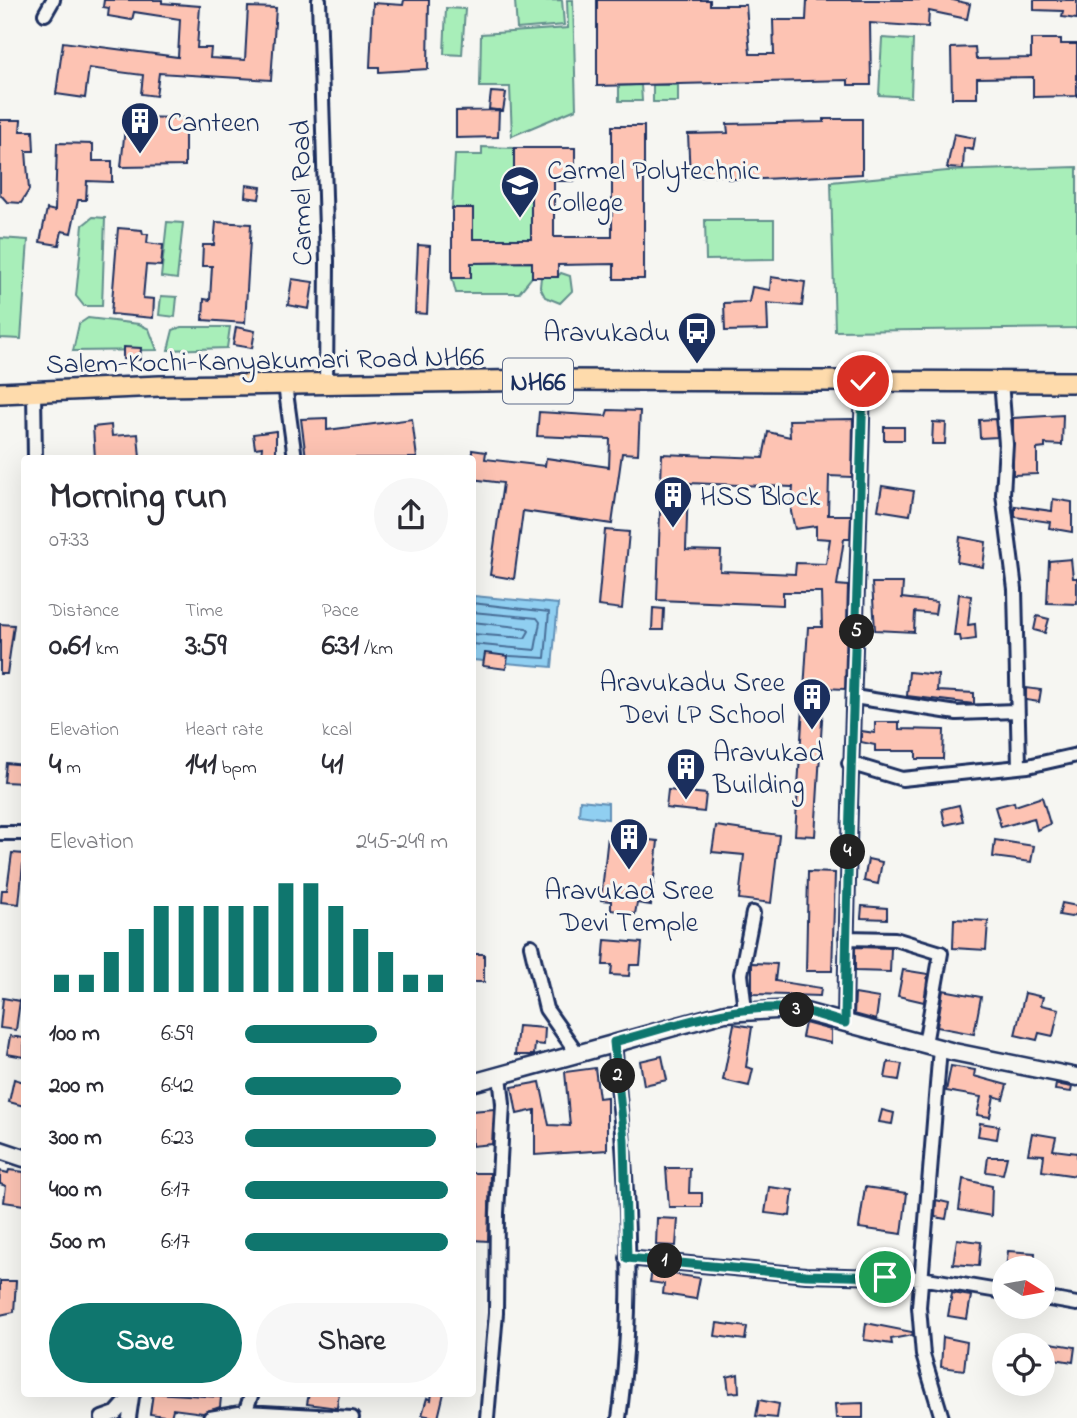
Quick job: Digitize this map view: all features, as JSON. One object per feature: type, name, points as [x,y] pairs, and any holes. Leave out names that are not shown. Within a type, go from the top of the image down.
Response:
[{"type":"highway","name":"Salem-Kochi-Kanyakumari Road NH66","points":[[0,393],[160,386],[554,380],[1077,382]]},
{"type":"main road","points":[[476,1082],[725,1013],[794,1009],[933,1046],[1077,1077]]},
{"type":"main road","points":[[0,1150],[21,1157]]},
{"type":"street","points":[[46,14],[53,0]]},
{"type":"street","name":"Carmel Road","points":[[319,0],[327,261],[326,385]]},
{"type":"street","points":[[845,1023],[849,763],[854,697],[863,381]]},
{"type":"street","points":[[1001,382],[1006,444],[1003,494],[1015,589],[1019,767]]},
{"type":"street","points":[[285,386],[295,455]]},
{"type":"street","points":[[34,393],[34,455]]},
{"type":"street","points":[[854,697],[957,713],[1016,711]]},
{"type":"street","points":[[849,763],[902,779],[1019,767],[1077,755]]},
{"type":"street","points":[[0,833],[21,833]]},
{"type":"street","points":[[745,1011],[741,974],[753,913]]},
{"type":"street","points":[[846,938],[895,939],[941,953],[933,1046],[921,1278],[921,1342],[942,1418]]},
{"type":"street","points":[[531,946],[546,1009],[577,1053]]},
{"type":"street","points":[[614,1042],[624,1140],[627,1258],[626,1375],[620,1418]]},
{"type":"street","points":[[487,1418],[496,1312],[497,1213],[503,1104],[499,1075]]},
{"type":"street","points":[[627,1258],[806,1275],[921,1278],[992,1290]]},
{"type":"street","points":[[1055,1300],[1077,1304]]},
{"type":"street","points":[[102,1418],[116,1413],[131,1397]]},
{"type":"street","points":[[129,1418],[133,1397]]},
{"type":"street","points":[[244,1415],[251,1397]]},
{"type":"street","points":[[210,1418],[244,1415],[352,1418]]},
{"type":"green space","points":[[562,0],[564,25],[517,29],[515,1]]},
{"type":"green space","points":[[567,0],[573,0],[576,109],[512,136],[510,87],[480,87],[481,34],[568,28]]},
{"type":"green space","points":[[446,8],[465,9],[462,55],[444,54]]},
{"type":"green space","points":[[882,38],[913,40],[911,97],[879,95]]},
{"type":"green space","points":[[641,85],[642,101],[619,101],[619,86]]},
{"type":"green space","points":[[653,85],[678,85],[678,102],[653,102]]},
{"type":"green space","points":[[482,147],[514,148],[531,181],[531,239],[473,239],[473,208],[452,208],[455,155],[482,155]]},
{"type":"green space","points":[[1077,167],[1077,328],[835,331],[831,182],[947,171]]},
{"type":"green space","points":[[93,217],[105,218],[102,306],[84,306],[76,296],[83,225]]},
{"type":"green space","points":[[705,220],[774,220],[774,259],[706,260]]},
{"type":"green space","points":[[167,222],[183,223],[177,279],[161,277]]},
{"type":"green space","points":[[0,238],[28,240],[21,339],[0,338]]},
{"type":"green space","points":[[532,262],[532,277],[519,293],[456,293],[452,278],[471,263]]},
{"type":"green space","points":[[561,273],[570,276],[572,291],[560,303],[545,297],[540,287],[541,277],[557,277]]},
{"type":"green space","points":[[161,296],[177,297],[175,317],[159,315]]},
{"type":"green space","points":[[88,318],[139,324],[149,329],[157,350],[73,351],[79,324]]},
{"type":"green space","points":[[181,327],[230,327],[227,348],[168,350],[173,330]]},
{"type":"water","points":[[476,596],[558,604],[552,667],[476,660]]},
{"type":"water","points":[[580,800],[608,803],[608,819],[579,815]]},
{"type":"building","points":[[104,0],[162,0],[162,3],[200,6],[197,48],[211,48],[210,58],[245,60],[248,7],[276,8],[271,80],[159,73],[156,96],[141,94],[143,75],[89,68],[85,98],[56,94],[63,42],[178,57],[180,19],[134,12],[132,20],[108,16],[109,8],[103,7]]},
{"type":"building","points":[[404,0],[429,0],[428,69],[379,72],[379,67],[370,67],[373,3],[403,5]]},
{"type":"building","points":[[597,0],[710,0],[710,5],[746,5],[750,54],[774,54],[773,20],[806,20],[807,0],[953,0],[970,4],[967,19],[929,11],[928,27],[870,23],[871,85],[848,85],[848,80],[597,86]]},
{"type":"building","points":[[1034,0],[1077,0],[1077,19],[1062,17],[1063,11],[1034,10]]},
{"type":"building","points":[[1031,39],[1061,39],[1061,44],[1077,44],[1077,96],[1033,97],[1033,77],[977,78],[977,98],[952,98],[951,48],[975,47],[976,59],[1031,58]]},
{"type":"building","points":[[491,92],[506,93],[503,111],[489,109]]},
{"type":"building","points":[[499,110],[498,137],[456,138],[456,111]]},
{"type":"building","points":[[126,117],[185,118],[185,166],[121,167]]},
{"type":"building","points":[[824,119],[862,119],[862,174],[763,179],[728,179],[728,175],[690,177],[688,134],[728,133],[727,124],[824,122]]},
{"type":"building","points":[[0,120],[21,120],[20,131],[33,131],[34,151],[26,151],[29,190],[21,203],[7,202],[0,194]]},
{"type":"building","points":[[612,126],[644,126],[644,279],[614,279],[614,264],[558,265],[558,277],[532,277],[532,262],[471,263],[471,278],[452,278],[452,208],[473,208],[473,239],[531,239],[531,181],[514,181],[514,148],[575,148],[575,181],[554,181],[554,237],[612,237]]},
{"type":"building","points":[[954,134],[975,138],[973,150],[964,148],[963,169],[947,168]]},
{"type":"building","points":[[57,143],[93,144],[93,161],[112,161],[112,182],[87,181],[86,200],[78,200],[71,233],[62,231],[59,245],[40,242],[47,209],[55,211]]},
{"type":"building","points":[[246,185],[261,187],[259,199],[245,197]]},
{"type":"building","points":[[216,222],[251,224],[245,323],[203,320],[204,299],[210,300],[212,266],[202,266],[203,245],[214,245]]},
{"type":"building","points":[[118,228],[142,230],[143,234],[148,234],[147,243],[163,245],[161,266],[146,265],[143,298],[154,299],[153,318],[111,314]]},
{"type":"building","points":[[418,245],[430,246],[427,314],[415,313]]},
{"type":"building","points":[[771,277],[805,282],[802,306],[767,303],[768,330],[725,331],[724,303],[749,302],[752,287],[770,290]]},
{"type":"building","points":[[292,279],[313,282],[309,309],[288,305]]},
{"type":"building","points":[[236,327],[255,331],[252,348],[233,345]]},
{"type":"building","points":[[123,347],[141,348],[140,360],[123,359]]},
{"type":"building","points":[[608,410],[640,411],[638,454],[622,453],[612,524],[523,511],[514,579],[490,575],[503,483],[476,480],[476,455],[472,455],[472,450],[486,452],[485,459],[545,466],[546,458],[609,467],[610,439],[537,436],[539,412],[606,416]]},
{"type":"building","points":[[1063,415],[1062,445],[1045,444],[1045,448],[1037,449],[1037,474],[1013,475],[1013,418]]},
{"type":"building","points":[[327,418],[327,430],[412,419],[417,455],[306,455],[301,419]]},
{"type":"building","points":[[853,419],[852,477],[829,476],[828,515],[851,515],[850,539],[844,539],[837,585],[848,586],[845,689],[824,688],[815,836],[795,835],[808,627],[822,627],[821,592],[783,592],[783,605],[657,600],[662,454],[763,458],[768,432],[790,437],[789,420]],"holes":[[[688,483],[793,487],[791,512],[795,529],[816,526],[816,538],[830,539],[826,564],[796,563],[795,574],[720,571],[721,551],[686,550]]]},
{"type":"building","points":[[995,419],[997,437],[980,438],[979,420]]},
{"type":"building","points":[[933,422],[946,423],[945,444],[932,444]]},
{"type":"building","points":[[111,425],[112,436],[138,434],[140,455],[95,455],[93,427]]},
{"type":"building","points":[[884,427],[904,427],[904,440],[884,440]]},
{"type":"building","points":[[276,431],[276,455],[261,455],[262,447],[255,448],[253,434]]},
{"type":"building","points":[[882,486],[914,491],[910,515],[878,510]]},
{"type":"building","points":[[1053,499],[1072,502],[1072,532],[1049,528],[1050,522],[1015,517],[1015,506],[1052,511]]},
{"type":"building","points":[[605,530],[629,532],[622,609],[598,606]]},
{"type":"building","points":[[960,537],[986,542],[983,567],[957,562]]},
{"type":"building","points":[[1071,559],[1073,578],[1077,578],[1077,604],[1047,603],[1049,561]]},
{"type":"building","points":[[872,583],[903,583],[902,598],[937,602],[935,614],[915,612],[914,632],[875,630]]},
{"type":"building","points":[[959,594],[971,596],[968,625],[975,624],[976,639],[961,641],[960,636],[954,636]]},
{"type":"building","points":[[653,608],[664,609],[663,630],[652,630]]},
{"type":"building","points":[[1037,616],[1049,619],[1045,633],[1034,630]]},
{"type":"building","points":[[0,624],[14,625],[7,674],[0,674]]},
{"type":"building","points":[[485,653],[508,656],[506,669],[483,666]]},
{"type":"building","points":[[909,672],[938,675],[937,691],[974,693],[974,704],[907,696]]},
{"type":"building","points":[[1026,688],[1041,690],[1039,702],[1026,700]]},
{"type":"building","points":[[875,722],[899,722],[899,729],[944,730],[943,759],[916,759],[916,751],[875,751],[875,745],[861,742],[861,731],[875,733]]},
{"type":"building","points":[[6,763],[21,765],[21,783],[4,782]]},
{"type":"building","name":"Aravukad Building","points":[[668,790],[706,794],[704,812],[666,808]]},
{"type":"building","points":[[1042,797],[1050,824],[1037,830],[1034,818],[1001,827],[995,807],[1014,802],[1015,806]]},
{"type":"building","points":[[959,805],[963,821],[945,825],[942,809]]},
{"type":"building","points":[[716,826],[779,835],[771,903],[739,899],[744,855],[712,852]]},
{"type":"building","name":"Aravukad Sree Devi Temple","points":[[608,836],[658,841],[651,905],[637,903],[635,914],[611,910],[611,901],[601,900]]},
{"type":"building","points":[[995,840],[1034,846],[1031,862],[993,857]]},
{"type":"building","points":[[12,853],[21,854],[19,904],[1,902],[2,890],[7,890]]},
{"type":"building","points":[[868,859],[882,862],[878,884],[864,881]]},
{"type":"building","points":[[808,872],[835,873],[832,971],[806,971]]},
{"type":"building","points":[[1062,903],[1077,906],[1077,914],[1071,917],[1059,915]]},
{"type":"building","points":[[862,906],[887,908],[887,919],[861,918]]},
{"type":"building","points":[[954,919],[988,921],[986,950],[953,948]]},
{"type":"building","name":"Aravukad Sree Devi Temple","points":[[605,940],[642,943],[640,965],[630,965],[629,976],[611,975],[612,965],[603,965]]},
{"type":"building","points":[[855,947],[891,948],[890,972],[855,971]]},
{"type":"building","points":[[476,954],[484,954],[484,982],[476,982]]},
{"type":"building","points":[[752,963],[777,964],[775,981],[821,988],[820,996],[752,994]]},
{"type":"building","points":[[903,970],[928,974],[924,1002],[898,996]]},
{"type":"building","points":[[943,990],[981,997],[974,1034],[937,1027]]},
{"type":"building","points":[[1025,993],[1043,997],[1041,1005],[1059,1009],[1053,1036],[1039,1033],[1037,1040],[1015,1035]]},
{"type":"building","points":[[855,994],[879,998],[876,1020],[854,1014]]},
{"type":"building","points":[[3,998],[20,1001],[16,1030],[0,1028]]},
{"type":"building","points":[[805,1023],[831,1030],[831,1043],[802,1037]]},
{"type":"building","points":[[734,1024],[752,1027],[746,1067],[753,1069],[749,1086],[723,1080]]},
{"type":"building","points":[[518,1026],[545,1028],[544,1045],[535,1044],[534,1055],[515,1055]]},
{"type":"building","points":[[10,1036],[21,1038],[21,1056],[7,1054]]},
{"type":"building","points":[[662,1056],[667,1080],[644,1085],[640,1061]]},
{"type":"building","points":[[888,1062],[902,1064],[899,1080],[885,1078]]},
{"type":"building","points":[[951,1066],[975,1070],[974,1076],[1007,1085],[1003,1099],[994,1096],[990,1117],[977,1115],[981,1097],[946,1091]]},
{"type":"building","points":[[595,1068],[599,1098],[607,1097],[607,1150],[535,1155],[535,1110],[517,1114],[512,1087],[540,1082],[549,1125],[570,1126],[565,1072]]},
{"type":"building","points":[[14,1079],[21,1081],[21,1105],[9,1102]]},
{"type":"building","points":[[1056,1084],[1072,1087],[1071,1092],[1055,1090]]},
{"type":"building","points":[[494,1109],[492,1144],[476,1146],[476,1111]]},
{"type":"building","points":[[882,1110],[894,1113],[892,1124],[879,1122]]},
{"type":"building","points":[[980,1123],[999,1126],[997,1139],[978,1136]]},
{"type":"building","points":[[1032,1133],[1056,1137],[1053,1150],[1077,1153],[1077,1176],[1042,1171],[1044,1155],[1028,1154]]},
{"type":"building","points":[[988,1157],[1007,1157],[1003,1174],[986,1172]]},
{"type":"building","points":[[666,1168],[690,1168],[689,1193],[702,1193],[702,1207],[669,1207]]},
{"type":"building","points":[[9,1170],[21,1172],[21,1205],[4,1202],[6,1186],[0,1184],[0,1171],[8,1173]]},
{"type":"building","points":[[476,1173],[490,1173],[488,1241],[476,1240]]},
{"type":"building","points":[[963,1179],[992,1186],[991,1216],[959,1210]]},
{"type":"building","points":[[769,1187],[793,1190],[790,1216],[765,1213]]},
{"type":"building","points":[[865,1187],[907,1193],[902,1234],[859,1228]]},
{"type":"building","points":[[936,1200],[949,1203],[946,1219],[935,1217]]},
{"type":"building","points":[[657,1218],[678,1219],[676,1246],[656,1245]]},
{"type":"building","points":[[957,1239],[981,1242],[979,1266],[953,1264]]},
{"type":"building","points":[[1008,1251],[1035,1253],[1035,1256],[1007,1256]]},
{"type":"building","points":[[652,1271],[700,1278],[696,1299],[663,1294],[664,1284],[650,1282]]},
{"type":"building","points":[[0,1281],[16,1281],[14,1312],[0,1315]]},
{"type":"building","points":[[952,1293],[971,1296],[967,1319],[948,1316]]},
{"type":"building","points":[[717,1323],[747,1327],[745,1340],[715,1336]]},
{"type":"building","points":[[866,1323],[912,1332],[913,1335],[891,1339],[892,1344],[864,1340]]},
{"type":"building","points":[[943,1337],[967,1342],[964,1370],[941,1367]]},
{"type":"building","points":[[1055,1344],[1075,1347],[1073,1362],[1055,1359]]},
{"type":"building","points":[[738,1374],[739,1392],[729,1393],[727,1377]]},
{"type":"building","points":[[152,1397],[221,1397],[220,1407],[203,1413],[173,1409],[171,1417],[150,1414]]},
{"type":"building","points":[[308,1397],[338,1397],[337,1408],[307,1404]]},
{"type":"building","points":[[431,1397],[443,1397],[438,1418],[422,1415],[427,1398],[431,1400]]},
{"type":"building","points":[[759,1400],[779,1404],[777,1418],[756,1416]]},
{"type":"building","points":[[863,1403],[863,1418],[836,1418],[835,1404]]},
{"type":"place","name":"Canteen","points":[[140,155]]},
{"type":"place","name":"Carmel Polytechnic College","points":[[520,219]]},
{"type":"place","name":"Aravukadu","points":[[697,365]]},
{"type":"place","name":"HSS Block","points":[[673,529]]},
{"type":"place","name":"Aravukadu Sree Devi LP School","points":[[812,731]]},
{"type":"place","name":"Aravukad Building","points":[[686,801]]},
{"type":"place","name":"Aravukad Sree Devi Temple","points":[[629,871]]},
{"type":"route","points":[[863,381],[856,656],[849,763],[845,1023],[794,1009],[761,1009],[725,1013],[614,1042],[624,1140],[627,1258],[806,1275],[885,1277]]}]
